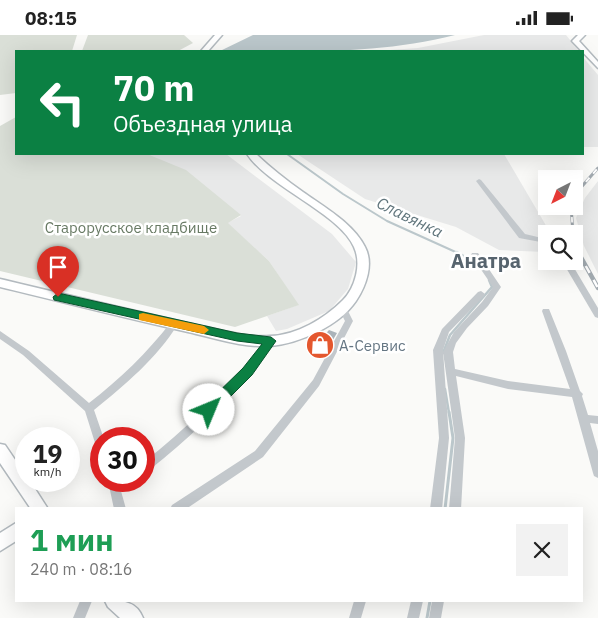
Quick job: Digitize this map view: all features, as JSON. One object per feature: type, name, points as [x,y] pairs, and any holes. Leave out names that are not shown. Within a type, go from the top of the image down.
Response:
[{"type":"main road","points":[[205,50],[219,35]]},
{"type":"main road","points":[[582,35],[575,41],[583,50]]},
{"type":"main road","points":[[584,51],[598,66]]},
{"type":"main road","points":[[0,283],[237,337],[271,341],[308,329],[343,309],[354,297],[360,283],[363,257],[356,240],[333,219],[270,172],[252,155]]},
{"type":"main road","points":[[0,450],[39,507]]},
{"type":"main road","points":[[0,543],[15,532]]},
{"type":"main road","points":[[115,602],[134,618]]},
{"type":"street","points":[[479,181],[522,236],[538,239]]},
{"type":"street","points":[[455,507],[460,438],[448,352],[452,338],[491,299],[497,287],[476,255]]},
{"type":"street","points":[[571,270],[598,315]]},
{"type":"street","points":[[436,507],[444,438],[438,350],[445,331],[481,294]]},
{"type":"street","points":[[179,507],[259,453],[316,383],[349,321],[343,309]]},
{"type":"street","points":[[546,311],[578,394],[586,419],[598,473]]},
{"type":"street","points":[[89,409],[133,373],[153,353],[174,324]]},
{"type":"street","points":[[0,333],[26,353],[89,409],[95,427]]},
{"type":"street","points":[[155,460],[170,449],[226,393],[271,341]]},
{"type":"street","points":[[450,371],[508,385],[578,394]]},
{"type":"street","points":[[586,419],[598,420]]},
{"type":"street","points":[[116,492],[120,507]]},
{"type":"street","points":[[79,618],[86,602]]},
{"type":"street","points":[[355,618],[360,602]]},
{"type":"street","points":[[413,618],[417,602]]},
{"type":"street","points":[[434,618],[438,602]]},
{"type":"shaded area","points":[[253,35],[455,35],[397,46],[352,50],[222,50]]},
{"type":"shaded area","points":[[484,35],[566,35],[578,50],[390,50],[418,48]]},
{"type":"shaded area","points":[[584,58],[598,75],[598,147],[584,147]]},
{"type":"shaded area","points":[[149,155],[227,155],[332,234],[356,262],[348,289],[329,311],[287,329],[276,331],[267,316],[298,305],[269,261],[227,223],[241,216]]},
{"type":"shaded area","points":[[299,155],[505,155],[538,212],[538,215],[546,225],[538,225],[538,252],[499,250],[456,227],[365,199]]},
{"type":"shaded area","points":[[598,181],[598,274],[584,246],[583,225],[578,225],[576,218],[577,215],[583,215],[585,198]]},
{"type":"green space","points":[[0,35],[77,35],[72,50],[15,50],[15,93],[0,95]]},
{"type":"green space","points":[[88,35],[184,35],[193,43],[180,50],[82,50]]},
{"type":"green space","name":"Старорусское кладбище","points":[[15,118],[15,155],[149,155],[186,170],[241,215],[228,223],[269,261],[299,305],[235,327],[0,271],[0,126]]},
{"type":"building","name":"А-Сервис","points":[[329,330],[337,333],[324,355],[306,349],[311,341],[320,340]]},
{"type":"waterway","name":"Славянка","points":[[288,155],[343,194],[387,221],[460,254]]},
{"type":"waterway","name":"Славянка","points":[[457,252],[481,267]]},
{"type":"waterway","name":"Славянка","points":[[443,353],[450,335],[492,287],[489,280]]},
{"type":"waterway","name":"Славянка","points":[[445,389],[449,413]]},
{"type":"waterway","name":"Славянка","points":[[445,507],[453,438],[449,412]]},
{"type":"waterway","name":"Славянка","points":[[427,618],[430,602]]},
{"type":"railway","points":[[583,185],[598,168]]},
{"type":"railway","points":[[572,215],[572,225]]},
{"type":"railway","points":[[583,261],[598,288]]},
{"type":"slow traffic","points":[[143,317],[204,330]]},
{"type":"place","name":"А-Сервис","points":[[320,345]]},
{"type":"district","name":"Анатра","points":[[486,260]]},
{"type":"route","points":[[58,297],[174,324],[237,337],[271,341],[247,371],[209,410]]}]
